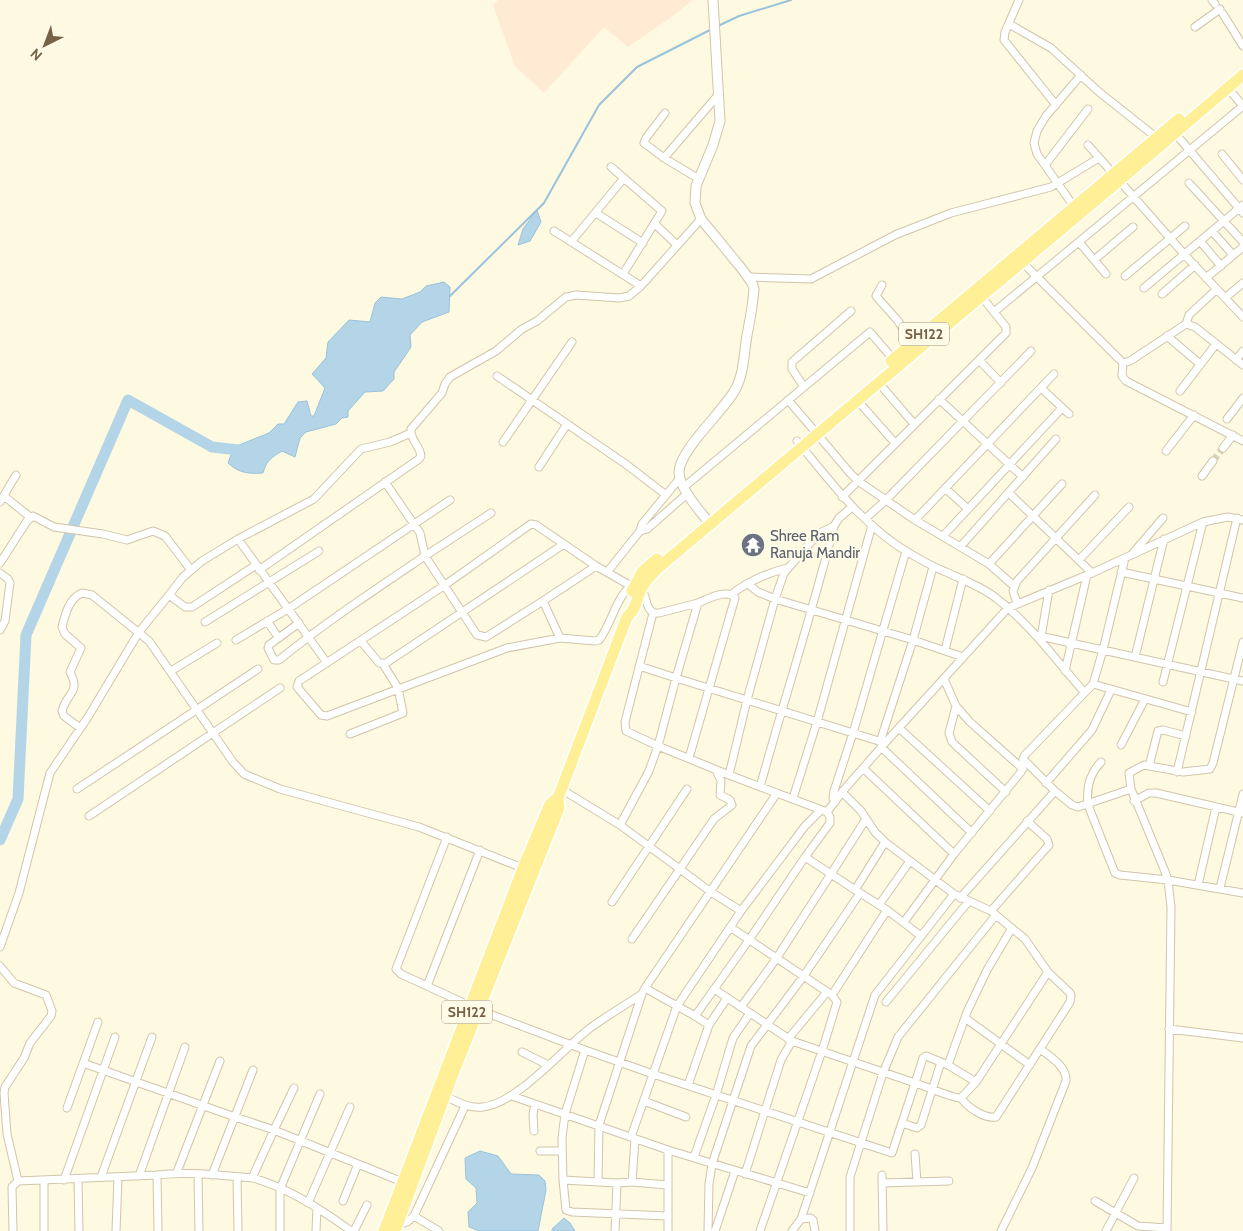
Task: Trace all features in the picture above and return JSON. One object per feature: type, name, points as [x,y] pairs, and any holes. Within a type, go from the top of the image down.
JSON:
[{"type":"main road","name":"SH122","points":[[384,1231],[406,1184],[475,1008],[534,873],[559,808],[559,794],[627,617],[626,610],[636,586],[649,566],[708,521],[799,444],[893,359],[981,296],[1075,208],[1117,177],[1157,138],[1173,130],[1243,65]]},
{"type":"main road","name":"SH122","points":[[814,431],[857,400],[934,330],[1173,130],[1243,75]]},
{"type":"main road","name":"SH122","points":[[475,1008],[523,868],[550,804],[559,794]]},
{"type":"main road","name":"SH122","points":[[396,1228],[406,1184]]},
{"type":"street","points":[[1011,0],[1017,3],[1003,36],[1006,43],[1056,104]]},
{"type":"street","points":[[708,521],[684,486],[679,471],[681,463],[696,439],[731,397],[740,380],[754,296],[749,277],[701,219],[694,203],[694,194],[718,127],[720,113],[713,2]]},
{"type":"street","points":[[1195,27],[1218,7],[1243,46]]},
{"type":"street","points":[[1009,24],[1051,48],[1157,138]]},
{"type":"street","points":[[1075,208],[1035,148],[1035,136],[1041,124],[1056,104],[1081,75]]},
{"type":"street","points":[[994,312],[1243,106],[1228,88]]},
{"type":"street","points":[[664,158],[719,94]]},
{"type":"street","points":[[1045,165],[1088,109]]},
{"type":"street","points":[[665,113],[644,140],[646,145],[699,179]]},
{"type":"street","points":[[1144,288],[1224,221],[1242,209],[1173,130]]},
{"type":"street","points":[[1088,145],[1184,254],[1243,317]]},
{"type":"street","points":[[1222,154],[1243,180]]},
{"type":"street","points":[[749,277],[811,279],[896,235],[951,213],[1051,186],[1099,158]]},
{"type":"street","points":[[611,167],[661,209],[661,214],[622,274]]},
{"type":"street","points":[[572,242],[624,178]]},
{"type":"street","points":[[1189,183],[1243,242]]},
{"type":"street","points":[[596,213],[643,243]]},
{"type":"street","points":[[0,947],[19,893],[48,778],[139,632],[191,570],[238,539],[314,499],[362,449],[390,442],[411,433],[414,426],[442,393],[445,384],[450,378],[496,350],[522,329],[537,321],[560,300],[571,295],[624,298],[634,293],[701,219]]},
{"type":"street","points":[[655,224],[677,244]]},
{"type":"street","points":[[1094,260],[1133,226]]},
{"type":"street","points":[[1125,276],[1185,226]]},
{"type":"street","points":[[554,231],[640,286]]},
{"type":"street","points":[[1212,231],[1233,255]]},
{"type":"street","points":[[1200,241],[1221,266]]},
{"type":"street","points":[[1079,242],[1106,274]]},
{"type":"street","points":[[1206,278],[1243,247]]},
{"type":"street","points":[[1019,259],[1123,364],[1122,376],[1126,381],[1243,441]]},
{"type":"street","points":[[1162,294],[1195,266]]},
{"type":"street","points":[[882,285],[876,296],[898,321],[912,344]]},
{"type":"street","points":[[1225,298],[1242,286]]},
{"type":"street","points":[[1123,364],[1186,324],[1189,315],[1217,289]]},
{"type":"street","points":[[842,497],[1007,330],[981,296]]},
{"type":"street","points":[[804,386],[792,369],[792,362],[851,311]]},
{"type":"street","points":[[1186,324],[1243,365]]},
{"type":"street","points":[[640,531],[646,529],[684,486],[870,332],[893,359]]},
{"type":"street","points":[[1167,336],[1200,364]]},
{"type":"street","points":[[503,442],[572,342]]},
{"type":"street","points":[[1180,391],[1216,344]]},
{"type":"street","points":[[864,519],[886,500],[1031,351]]},
{"type":"street","points":[[1236,360],[1243,351]]},
{"type":"street","points":[[978,360],[1001,383]]},
{"type":"street","points":[[915,520],[1054,374]]},
{"type":"street","points":[[497,376],[627,465],[666,495]]},
{"type":"street","points":[[878,382],[914,424]]},
{"type":"street","points":[[1041,388],[1069,414]]},
{"type":"street","points":[[1227,419],[1243,398]]},
{"type":"street","points":[[939,399],[1023,477]]},
{"type":"street","points":[[788,400],[858,481],[915,520],[989,564],[1014,586]]},
{"type":"street","points":[[857,400],[895,443]]},
{"type":"street","points":[[943,536],[1062,408]]},
{"type":"street","points":[[1166,452],[1194,415]]},
{"type":"street","points":[[538,467],[567,424]]},
{"type":"street","points":[[169,595],[185,607],[192,607],[258,568],[421,456],[421,451],[411,433]]},
{"type":"street","points":[[1223,448],[1233,435]]},
{"type":"street","points":[[961,546],[1056,439]]},
{"type":"street","points":[[799,444],[842,497],[864,519],[906,551],[932,567],[963,579],[989,593],[1038,636],[1084,692]]},
{"type":"street","points":[[1202,476],[1213,461]]},
{"type":"street","points":[[16,474],[2,499],[30,517],[37,517],[54,527],[103,534],[127,540],[153,532],[165,536],[191,570]]},
{"type":"street","points":[[385,482],[422,538],[425,556],[477,635],[486,637],[596,566]]},
{"type":"street","points":[[989,564],[1062,484]]},
{"type":"street","points":[[608,571],[666,495],[684,486]]},
{"type":"street","points":[[945,488],[968,509]]},
{"type":"street","points":[[1009,493],[1079,560],[1090,574]]},
{"type":"street","points":[[1017,603],[1013,591],[1014,586],[1095,496]]},
{"type":"street","points":[[236,640],[288,609],[450,500]]},
{"type":"street","points":[[760,787],[812,610],[834,526],[839,518],[852,507]]},
{"type":"street","points":[[1079,560],[1129,507]]},
{"type":"street","points":[[299,623],[270,642],[268,648],[271,657],[276,661],[308,636],[491,513]]},
{"type":"street","points":[[0,564],[30,517]]},
{"type":"street","points":[[904,922],[954,854],[1023,769],[1023,759],[1084,692],[1094,684],[1121,572],[1128,556],[1163,518]]},
{"type":"street","points":[[632,1182],[633,1138],[677,1006],[741,911],[805,826],[835,802],[882,744],[899,728],[1008,608],[1090,574],[1203,522],[1220,518],[1240,519],[1220,593],[1177,772]]},
{"type":"street","points":[[1163,682],[1203,522]]},
{"type":"street","points":[[636,586],[621,599],[599,640],[560,638],[507,648],[328,716],[321,715],[297,684],[445,585],[531,524],[536,525],[596,566],[636,586],[646,596],[648,607],[653,613]]},
{"type":"street","points":[[793,798],[817,722],[872,525]]},
{"type":"street","points":[[729,775],[747,700],[775,599],[787,568],[818,534],[834,526]]},
{"type":"street","points":[[238,539],[328,664]]},
{"type":"street","points":[[1135,657],[1164,540]]},
{"type":"street","points":[[383,664],[564,544]]},
{"type":"street","points":[[205,622],[319,550]]},
{"type":"street","points":[[835,802],[833,795],[906,551]]},
{"type":"street","points":[[882,744],[913,640],[932,567]]},
{"type":"street","points":[[653,613],[698,603],[727,593],[732,594],[774,571],[787,568]]},
{"type":"street","points":[[1121,572],[1243,598]]},
{"type":"street","points":[[0,573],[10,583],[5,621],[0,630]]},
{"type":"street","points":[[1065,671],[1090,574]]},
{"type":"street","points":[[945,650],[963,579]]},
{"type":"street","points":[[748,584],[758,592],[775,599],[964,657]]},
{"type":"street","points":[[1038,636],[1049,590]]},
{"type":"street","points":[[80,728],[64,716],[62,711],[76,683],[70,672],[81,650],[79,644],[62,631],[62,627],[69,606],[78,594],[88,593],[149,641],[213,734],[244,774],[280,789],[419,827],[534,873]]},
{"type":"street","points":[[689,758],[735,601],[732,594]]},
{"type":"street","points":[[543,601],[560,638]]},
{"type":"street","points":[[620,825],[646,778],[658,746],[698,603]]},
{"type":"street","points":[[653,613],[625,726],[626,731],[716,770],[824,811],[830,817],[830,823],[696,1016]]},
{"type":"street","points":[[267,621],[278,637]]},
{"type":"street","points":[[1038,636],[1243,682]]},
{"type":"street","points":[[350,734],[403,713],[398,688],[383,664],[379,663],[361,641]]},
{"type":"street","points":[[1095,1201],[1138,1226],[1167,1229],[1171,907],[1168,880],[1134,801],[1129,774],[1141,766],[1177,772],[1208,770],[1211,767],[1243,642]]},
{"type":"street","points":[[171,671],[217,643]]},
{"type":"street","points":[[639,666],[853,733],[882,744],[972,833]]},
{"type":"street","points":[[77,789],[258,669]]},
{"type":"street","points":[[944,679],[956,706],[970,722],[1023,769]]},
{"type":"street","points":[[1094,684],[1192,712]]},
{"type":"street","points":[[89,816],[280,688]]},
{"type":"street","points":[[1046,783],[1092,730],[1111,690]]},
{"type":"street","points":[[1121,745],[1145,699]]},
{"type":"street","points":[[956,706],[949,733],[952,742],[1006,792]]},
{"type":"street","points":[[899,728],[990,811]]},
{"type":"street","points":[[1149,766],[1158,730],[1186,736]]},
{"type":"street","points":[[1023,759],[1054,791],[1074,807],[1088,805],[1131,789]]},
{"type":"street","points":[[1101,762],[1092,772],[1086,790],[1088,805],[1115,872],[1120,875],[1168,880],[1243,893]]},
{"type":"street","points":[[863,768],[954,854]]},
{"type":"street","points":[[632,939],[714,819],[732,805],[730,800],[720,796],[721,781],[716,770]]},
{"type":"street","points":[[612,902],[648,845],[687,789]]},
{"type":"street","points":[[792,1231],[800,1219],[810,1193],[875,995],[921,936],[1054,791]]},
{"type":"street","points":[[842,792],[861,811],[875,832],[885,842],[957,896],[994,913],[1029,942],[1048,972],[1072,996],[996,1117],[991,1117],[971,1108],[962,1098]]},
{"type":"street","points":[[598,1181],[599,1125],[643,991],[777,793]]},
{"type":"street","points":[[1134,801],[1149,793],[1156,793],[1241,813]]},
{"type":"street","points":[[559,794],[620,825],[711,892],[741,911]]},
{"type":"street","points":[[1220,888],[1241,813],[1243,794]]},
{"type":"street","points":[[1198,885],[1216,806]]},
{"type":"street","points":[[741,1007],[776,959],[866,818]]},
{"type":"street","points":[[850,1231],[849,1183],[883,1073],[900,1034],[1049,845],[1047,839],[1027,821]]},
{"type":"street","points":[[447,837],[396,969],[400,974],[475,1008],[570,1045],[892,1153],[923,1058],[929,1057],[945,1064],[976,1082]]},
{"type":"street","points":[[708,1231],[709,1184],[712,1164],[750,1050],[767,1024],[803,977],[857,891],[885,842]]},
{"type":"street","points":[[427,986],[480,850]]},
{"type":"street","points":[[805,857],[887,910],[921,936]]},
{"type":"street","points":[[879,905],[910,861]]},
{"type":"street","points":[[886,1002],[968,902]]},
{"type":"street","points":[[745,1174],[781,1060],[790,1040],[829,994],[887,910]]},
{"type":"street","points":[[730,927],[829,994],[837,1002],[822,1052],[796,1122],[760,1231]]},
{"type":"street","points":[[902,1123],[919,1127],[933,1088],[987,970],[1012,928]]},
{"type":"street","points":[[0,966],[14,982],[42,992],[48,998],[52,1011],[51,1016],[30,1043],[5,1087],[7,1134],[18,1181]]},
{"type":"street","points":[[714,989],[790,1040],[915,1084],[933,1088],[957,1099],[962,1098],[976,1082],[1048,972]]},
{"type":"street","points":[[643,991],[677,1006],[709,1025]]},
{"type":"street","points":[[440,1096],[465,1106],[486,1107],[512,1096],[596,1024],[643,991]]},
{"type":"street","points":[[688,1085],[709,1025],[727,998]]},
{"type":"street","points":[[694,1157],[716,1095],[733,1038],[750,1013]]},
{"type":"street","points":[[965,1018],[1030,1065]]},
{"type":"street","points":[[67,1108],[98,1022]]},
{"type":"street","points":[[1169,1029],[1243,1038]]},
{"type":"street","points":[[64,1180],[116,1037]]},
{"type":"street","points":[[101,1177],[152,1037]]},
{"type":"street","points":[[139,1176],[185,1047]]},
{"type":"street","points":[[1001,1231],[1032,1168],[1066,1082],[1067,1076],[1064,1071],[1040,1049]]},
{"type":"street","points":[[584,1050],[565,1114],[562,1151],[564,1207],[568,1212],[668,1216]]},
{"type":"street","points":[[522,1052],[548,1065]]},
{"type":"street","points":[[177,1172],[220,1061]]},
{"type":"street","points":[[83,1063],[300,1139],[406,1184]]},
{"type":"street","points":[[212,1175],[253,1070]]},
{"type":"street","points":[[252,1178],[294,1088]]},
{"type":"street","points":[[280,1231],[280,1189],[320,1094]]},
{"type":"street","points":[[512,1096],[668,1150],[810,1193]]},
{"type":"street","points":[[644,1101],[686,1117]]},
{"type":"street","points":[[534,1131],[533,1114],[535,1104]]},
{"type":"street","points":[[396,1228],[414,1216],[465,1106]]},
{"type":"street","points":[[308,1203],[350,1107]]},
{"type":"street","points":[[668,1150],[668,1231]]},
{"type":"street","points":[[540,1151],[562,1151]]},
{"type":"street","points":[[915,1154],[916,1182]]},
{"type":"street","points":[[342,1201],[358,1164]]},
{"type":"street","points":[[715,1231],[735,1171]]},
{"type":"street","points":[[13,1231],[12,1187],[18,1181],[157,1175],[177,1172],[252,1178],[308,1203],[353,1231],[367,1205]]},
{"type":"street","points":[[198,1174],[199,1231]]},
{"type":"street","points":[[157,1175],[158,1231]]},
{"type":"street","points":[[116,1231],[118,1177]]},
{"type":"street","points":[[237,1177],[238,1231]]},
{"type":"street","points":[[1106,1231],[1134,1178]]},
{"type":"street","points":[[78,1179],[79,1231]]},
{"type":"street","points":[[883,1231],[882,1179],[916,1182],[949,1181]]},
{"type":"street","points":[[44,1180],[44,1231]]},
{"type":"street","points":[[563,1180],[667,1185]]},
{"type":"street","points":[[615,1231],[617,1183]]},
{"type":"street","points":[[316,1231],[317,1208]]},
{"type":"street","points":[[414,1216],[439,1231]]},
{"type":"street","points":[[800,1219],[810,1218],[813,1220],[814,1231]]},
{"type":"shaded area","points":[[498,0],[693,0],[628,47],[604,27],[544,93],[515,66],[493,5]]},
{"type":"water","points":[[537,210],[541,222],[530,241],[518,245],[523,229]]},
{"type":"water","points":[[444,282],[450,287],[449,312],[422,322],[410,335],[411,347],[394,372],[394,379],[383,391],[365,392],[348,411],[348,417],[342,418],[336,424],[306,432],[300,438],[295,457],[282,451],[270,460],[263,473],[244,472],[228,463],[234,447],[269,433],[278,424],[284,424],[298,402],[307,401],[311,416],[314,416],[325,388],[312,374],[326,358],[328,342],[349,320],[370,322],[375,303],[381,297],[402,299],[420,292],[426,286]]},
{"type":"water","points":[[480,1151],[498,1156],[511,1174],[539,1175],[545,1181],[546,1190],[538,1231],[479,1231],[469,1227],[468,1212],[477,1203],[476,1188],[466,1179],[465,1158]]},
{"type":"water","points":[[564,1218],[575,1231],[552,1231],[552,1229]]},
{"type":"waterway","points":[[718,26],[739,16],[791,0]]},
{"type":"waterway","points":[[450,296],[544,203],[599,105],[637,67],[712,29]]},
{"type":"waterway","points":[[0,840],[18,799],[26,635],[128,400],[212,447],[248,451]]},
{"type":"tunnel","points":[[1213,461],[1223,448]]},
{"type":"place","name":"Shree Ram Ranuja Mandir","points":[[753,545]]}]
